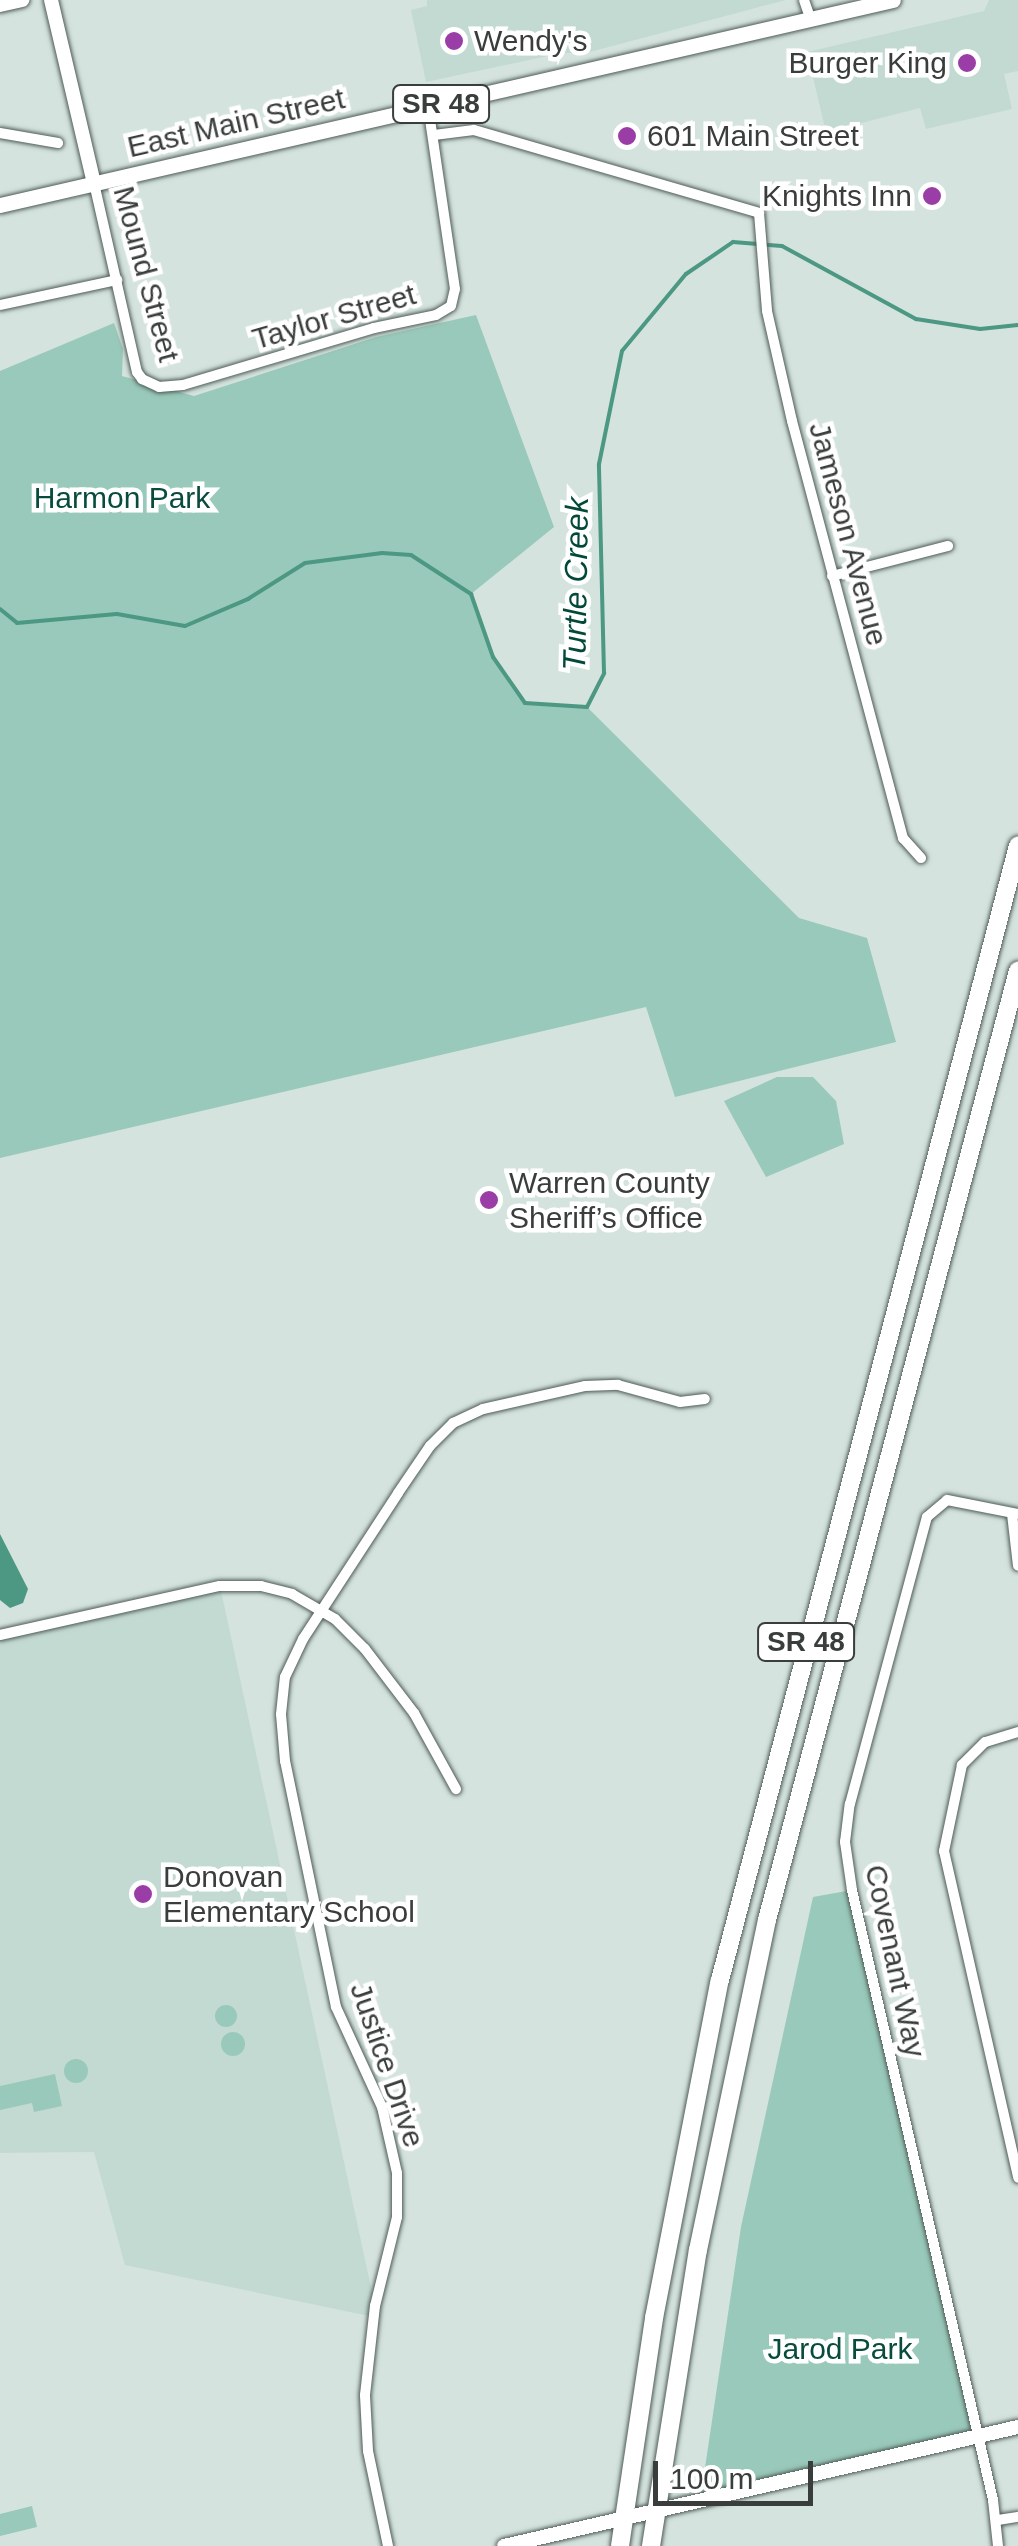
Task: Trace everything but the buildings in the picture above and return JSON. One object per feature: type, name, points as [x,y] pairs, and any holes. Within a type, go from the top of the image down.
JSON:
[{"type":"highway","name":"SR 48","points":[[620,2546],[678,2184],[720,1980],[1018,846]]},
{"type":"highway","name":"SR 48","points":[[651,2546],[711,2180],[768,1920],[1018,972]]},
{"type":"main road","name":"East Main Street","points":[[0,205],[894,0]]},
{"type":"street","points":[[0,5],[22,0]]},
{"type":"street","name":"Mound Street","points":[[51,0],[135,364],[142,379],[150,384]]},
{"type":"street","points":[[804,0],[811,20]]},
{"type":"street","name":"Taylor Street","points":[[150,384],[184,385],[374,328],[444,312],[451,306],[455,289],[428,107]]},
{"type":"street","name":"Jameson Avenue","points":[[434,135],[474,130],[759,213],[773,340],[832,576],[903,838],[921,858]]},
{"type":"street","points":[[0,134],[58,143]]},
{"type":"street","points":[[0,305],[117,280]]},
{"type":"street","points":[[832,576],[948,546]]},
{"type":"street","name":"Justice Drive","points":[[388,2546],[368,2451],[365,2395],[375,2306],[397,2218],[397,2173],[382,2107],[336,2007],[285,1761],[281,1714],[285,1677],[322,1610],[430,1446],[467,1415],[522,1399],[602,1384],[680,1402],[705,1398]]},
{"type":"street","name":"Covenant Way","points":[[998,2546],[998,2520],[852,1890],[845,1842],[850,1804],[927,1516],[939,1502],[954,1500],[1015,1514]]},
{"type":"street","points":[[1015,1514],[1018,1566]]},
{"type":"street","points":[[0,1635],[220,1586],[276,1589],[322,1610],[386,1674],[422,1724],[456,1788]]},
{"type":"street","points":[[1018,1732],[985,1742],[962,1765],[944,1851],[1018,2178]]},
{"type":"street","points":[[504,2546],[1018,2426]]},
{"type":"street","points":[[998,2520],[1018,2517]]},
{"type":"shaded area","points":[[427,0],[786,0],[586,53],[562,53],[426,82],[411,10],[427,6]]},
{"type":"shaded area","points":[[989,0],[1018,0],[1018,71],[1004,74],[1012,109],[926,129],[920,108],[826,132],[807,52],[984,11]]},
{"type":"shaded area","points":[[0,1534],[28,1589],[23,1603],[10,1608],[0,1600]]},
{"type":"shaded area","name":"Donovan Elementary School","points":[[220,1586],[375,2306],[374,2317],[125,2265],[94,2152],[0,2153],[0,1635]]},
{"type":"green space","name":"Harmon Park","points":[[476,315],[554,527],[471,594],[493,658],[525,703],[587,707],[799,918],[867,938],[896,1042],[675,1097],[646,1007],[0,1158],[0,371],[114,323],[123,349],[122,376],[194,396],[376,337]]},
{"type":"green space","points":[[777,1077],[813,1077],[836,1101],[844,1144],[766,1177],[724,1101]]},
{"type":"green space","name":"Jarod Park","points":[[852,1890],[978,2436],[700,2501],[741,2227],[813,1897]]},
{"type":"green space","points":[[222,2005],[230,2005],[237,2016],[230,2027],[222,2027],[215,2020],[215,2012]]},
{"type":"green space","points":[[233,2032],[245,2044],[233,2056],[221,2044]]},
{"type":"green space","points":[[76,2059],[88,2071],[76,2083],[64,2071]]},
{"type":"green space","points":[[55,2074],[62,2106],[34,2112],[32,2103],[0,2110],[0,2086]]},
{"type":"green space","points":[[32,2506],[37,2527],[0,2536],[0,2514]]},
{"type":"waterway","name":"Turtle Creek","points":[[0,609],[17,623],[117,614],[185,626],[248,599],[305,563],[382,553],[411,555],[471,594],[493,657],[525,703],[587,707],[604,673],[599,464],[622,351],[686,274],[733,242],[782,246],[916,319],[980,329],[1018,325]]},
{"type":"place","name":"Wendy's","points":[[454,41]]},
{"type":"place","name":"Burger King","points":[[967,63]]},
{"type":"place","name":"601 Main Street","points":[[627,136]]},
{"type":"place","name":"Knights Inn","points":[[932,196]]},
{"type":"place","name":"Warren County Sheriff’s Office","points":[[489,1200]]},
{"type":"place","name":"Donovan Elementary School","points":[[143,1894]]}]
